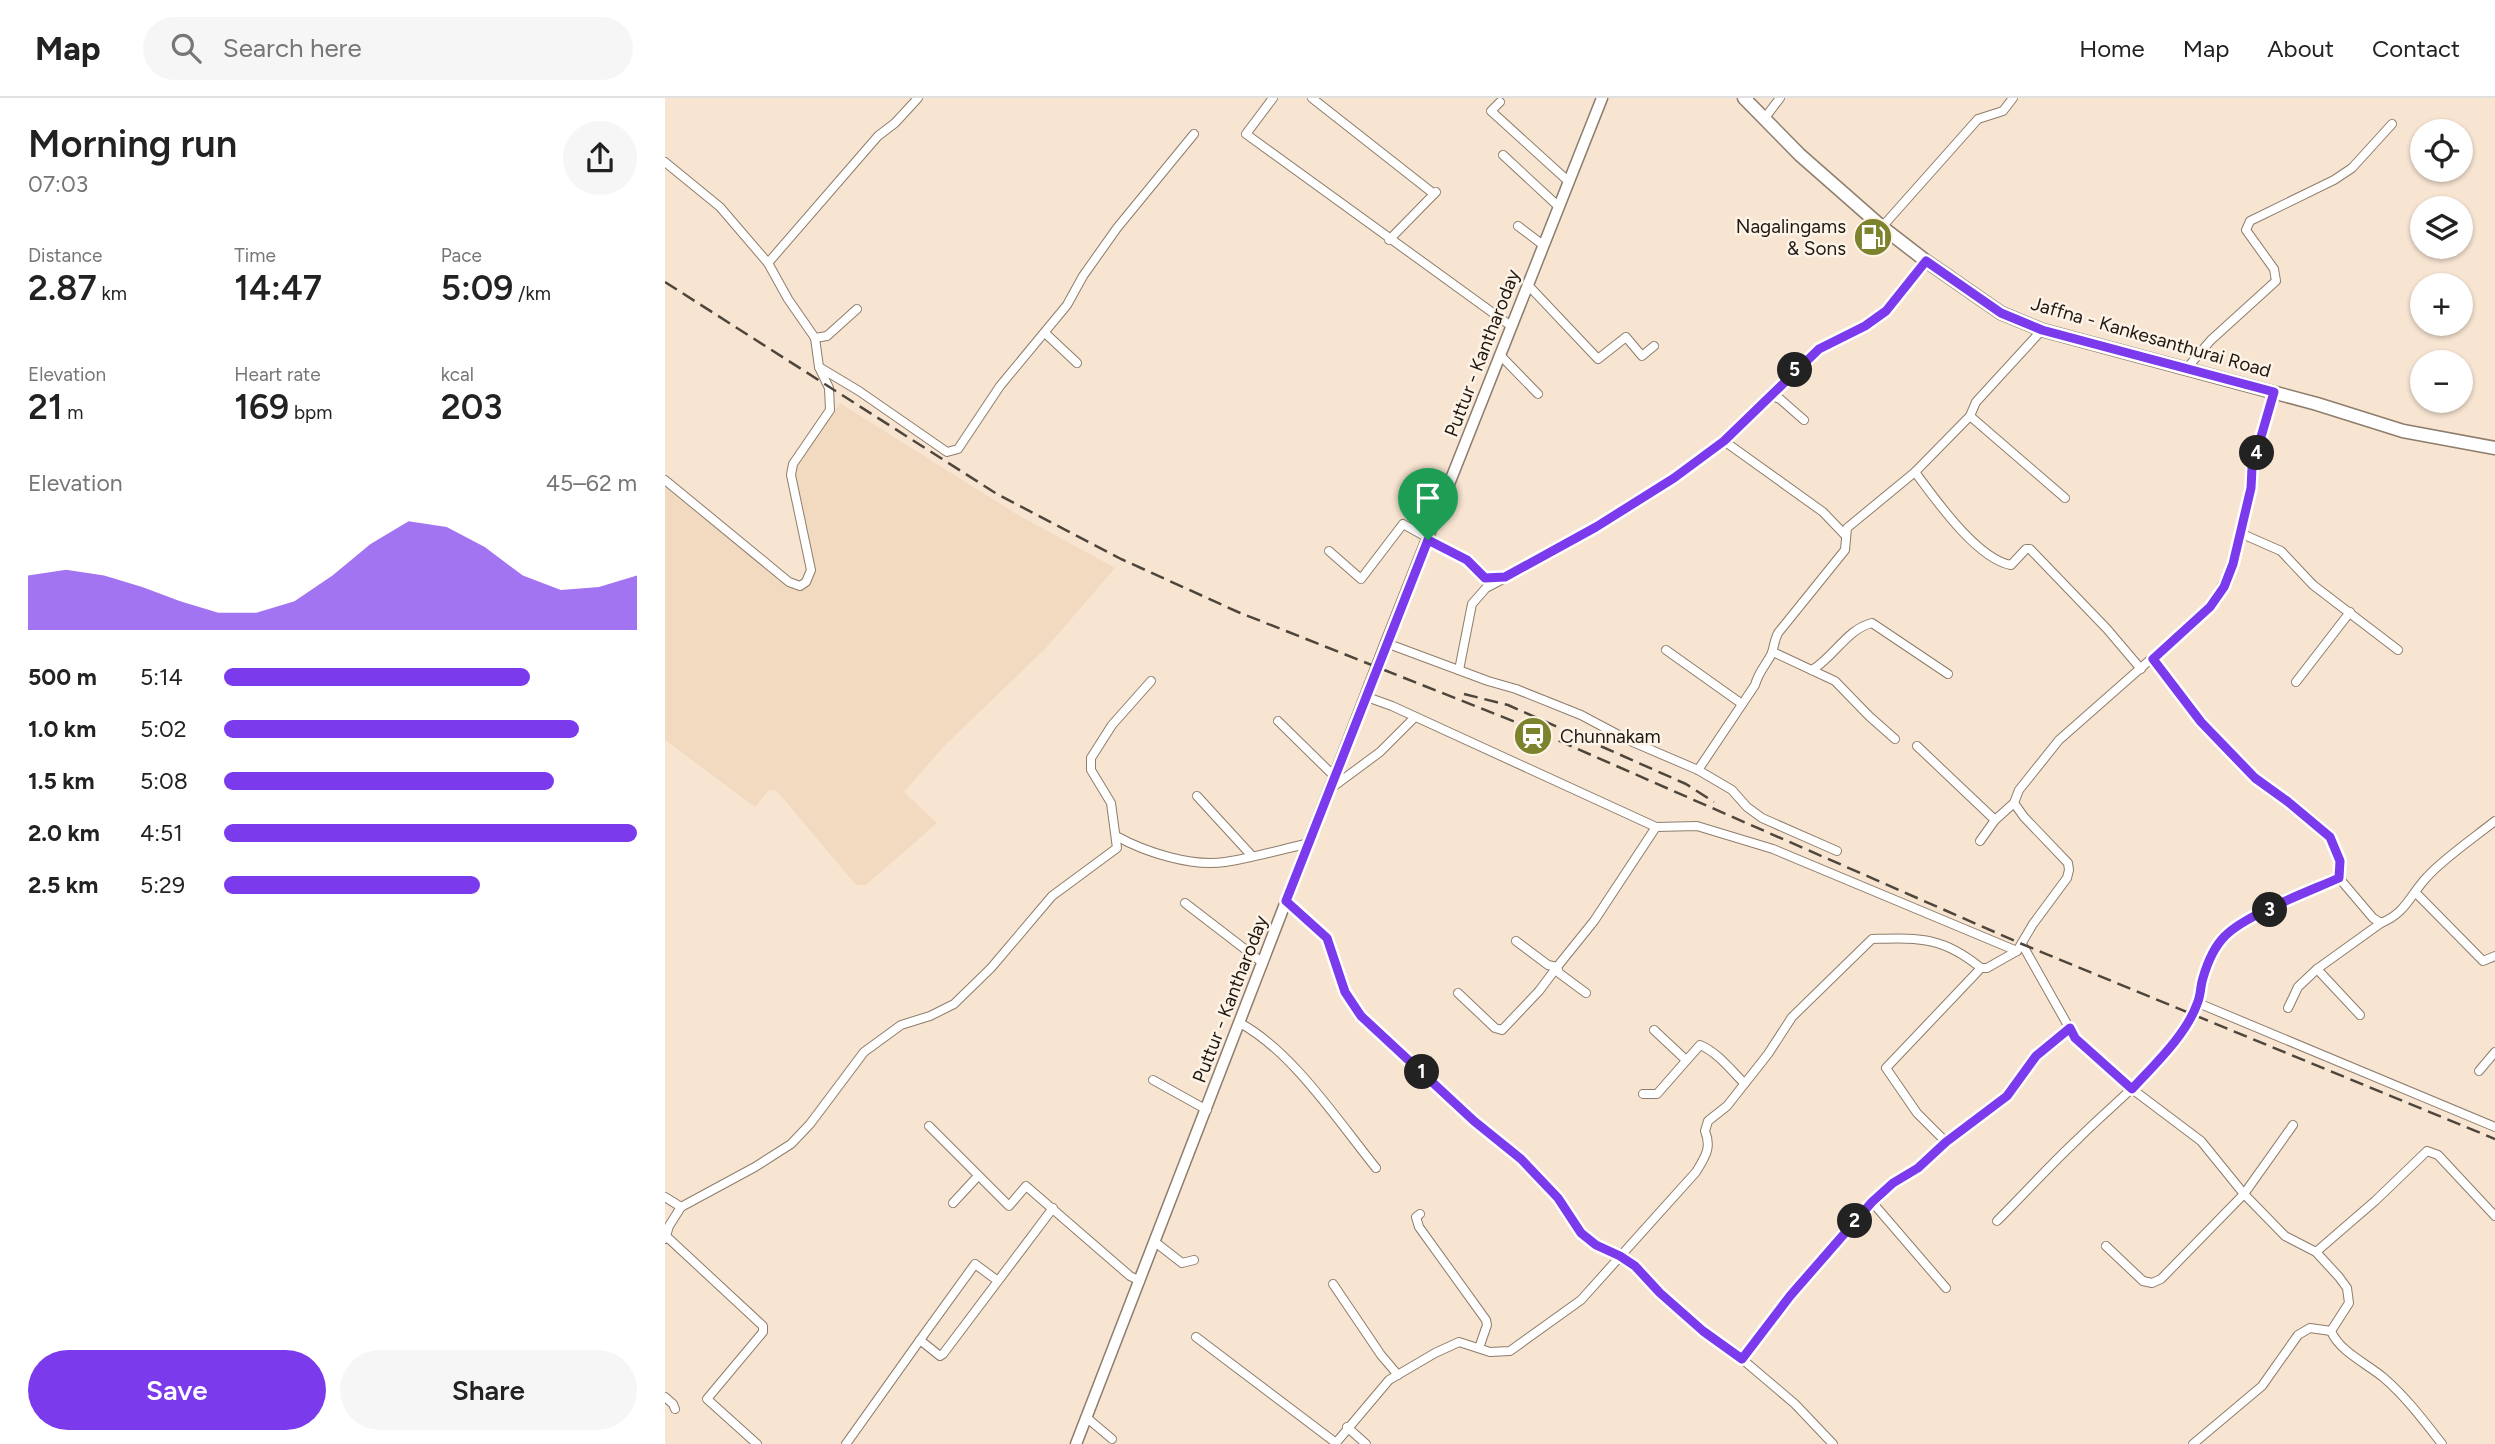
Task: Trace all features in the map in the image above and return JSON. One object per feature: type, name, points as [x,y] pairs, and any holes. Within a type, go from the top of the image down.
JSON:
[{"type":"main road","name":"Puttur - Kantharoday","points":[[1076,1444],[1527,284],[1602,98]]},
{"type":"main road","name":"Jaffna - Kankesanthurai Road","points":[[1744,98],[1800,155],[1882,227],[2001,313],[2042,330],[2274,392],[2403,431],[2495,448]]},
{"type":"street","points":[[768,264],[879,136],[918,98]]},
{"type":"street","points":[[1273,98],[1246,134],[1511,326]]},
{"type":"street","points":[[1312,98],[1435,193],[1389,240]]},
{"type":"street","points":[[1764,119],[1780,98]]},
{"type":"street","points":[[1882,227],[1979,119],[2003,111],[2013,98]]},
{"type":"street","points":[[1500,102],[1491,111],[1568,181]]},
{"type":"street","points":[[2187,368],[2211,340],[2276,281],[2274,269],[2246,230],[2250,221],[2335,180],[2352,168],[2392,124]]},
{"type":"street","points":[[819,367],[859,391],[947,452],[958,449],[1000,386],[1067,305],[1083,275],[1117,228],[1194,135]]},
{"type":"street","points":[[1503,155],[1558,206]]},
{"type":"street","points":[[665,162],[720,207],[768,264],[815,338],[819,367],[829,387],[830,410],[793,464],[791,475],[811,569],[806,582],[800,586],[789,582],[665,480]]},
{"type":"street","points":[[1518,226],[1543,244]]},
{"type":"street","points":[[1459,670],[1472,604],[1486,588],[1596,527],[1674,478],[1724,441],[1772,396],[1795,369],[1819,349],[1865,326],[1886,311],[1926,261]]},
{"type":"street","points":[[1527,284],[1598,359],[1626,337],[1642,356],[1654,346]]},
{"type":"street","points":[[815,338],[827,336],[856,309]]},
{"type":"street","points":[[1845,535],[1847,528],[1915,472],[1970,416],[1976,402],[2042,330]]},
{"type":"street","points":[[1045,333],[1077,363]]},
{"type":"street","points":[[1500,355],[1538,394]]},
{"type":"street","points":[[1980,841],[1995,820],[2014,803],[2019,790],[2059,740],[2210,607],[2224,587],[2233,564],[2251,488],[2252,468],[2274,392]]},
{"type":"street","points":[[1772,396],[1780,399],[1804,420]]},
{"type":"street","points":[[1970,416],[2065,498]]},
{"type":"street","points":[[1698,771],[1755,685],[1759,673],[1773,652],[1773,644],[1778,634],[1845,550],[1847,543],[1845,535],[1823,512],[1724,441]]},
{"type":"street","points":[[1915,472],[1953,522],[1985,552],[2003,564],[2011,565],[2026,549],[2030,549],[2108,629],[2141,669]]},
{"type":"street","points":[[1329,551],[1361,579],[1403,524],[1467,560],[1485,578],[1505,577]]},
{"type":"street","points":[[2240,533],[2281,551],[2313,585],[2398,650]]},
{"type":"street","points":[[2296,682],[2350,612]]},
{"type":"street","points":[[1812,670],[1821,665],[1860,626],[1872,623],[1948,674]]},
{"type":"street","points":[[1387,643],[1581,715],[1732,790],[1747,807],[1762,818],[1837,851]]},
{"type":"street","points":[[1666,650],[1742,704]]},
{"type":"street","points":[[1773,652],[1835,681],[1868,716],[1895,739]]},
{"type":"street","points":[[2153,659],[2201,722],[2255,778],[2330,837],[2340,861],[2339,878],[2373,918],[2381,923]]},
{"type":"street","points":[[757,1444],[707,1399],[763,1332],[763,1326],[666,1237],[669,1226],[681,1207],[791,1144],[810,1124],[865,1052],[901,1024],[930,1016],[954,1004],[991,968],[1052,896],[1117,848],[1111,803],[1091,771],[1091,758],[1112,725],[1151,681]]},
{"type":"street","points":[[1367,697],[1656,827],[1697,826],[1773,849],[2020,948],[2075,1038],[2132,1089],[2201,1140],[2244,1194],[2285,1236],[2316,1252],[2347,1288],[2349,1303],[2330,1331]]},
{"type":"street","points":[[1331,789],[1380,752],[1415,717]]},
{"type":"street","points":[[1279,721],[1335,777]]},
{"type":"street","points":[[1917,746],[1995,820]]},
{"type":"street","points":[[1197,796],[1252,856]]},
{"type":"street","points":[[1196,1337],[1335,1444],[1389,1380],[1435,1353],[1459,1342],[1490,1352],[1510,1351],[1581,1300],[1696,1172],[1708,1152],[1709,1141],[1705,1131],[1708,1121],[1727,1106],[1768,1054],[1792,1017],[1872,939],[1917,938],[1936,941],[1969,958],[1981,968],[1987,968],[2020,948],[2067,878],[2069,870],[2068,863],[2014,803]]},
{"type":"street","points":[[2288,1008],[2298,987],[2317,969],[2381,923],[2395,918],[2426,877],[2495,821]]},
{"type":"street","points":[[1458,993],[1495,1028],[1502,1030],[1539,991],[1594,921],[1656,827]]},
{"type":"street","points":[[1116,836],[1137,848],[1175,858],[1222,863],[1310,843]]},
{"type":"street","points":[[1997,1221],[2132,1089],[2167,1051],[2198,1003],[2203,978],[2215,950],[2226,935],[2246,921],[2339,878]]},
{"type":"street","points":[[2416,893],[2483,961],[2495,956]]},
{"type":"street","points":[[1286,901],[1327,938],[1345,992],[1361,1016],[1474,1121],[1521,1159],[1558,1198],[1581,1233],[1596,1245],[1635,1266],[1660,1293],[1703,1331],[1742,1359],[1795,1404],[1833,1444]]},
{"type":"street","points":[[1185,903],[1263,963]]},
{"type":"street","points":[[1516,941],[1548,965],[1557,967]]},
{"type":"street","points":[[1557,967],[1559,973],[1586,993]]},
{"type":"street","points":[[1946,1142],[1917,1113],[1886,1068],[1981,968]]},
{"type":"street","points":[[2317,969],[2360,1015]]},
{"type":"street","points":[[2198,1003],[2495,1128]]},
{"type":"street","points":[[1240,1023],[1257,1032],[1293,1065],[1376,1168]]},
{"type":"street","points":[[1742,1359],[1790,1296],[1872,1202],[2007,1096],[2036,1056],[2070,1028]]},
{"type":"street","points":[[1654,1030],[1686,1060]]},
{"type":"street","points":[[1643,1094],[1657,1094],[1700,1045],[1744,1083]]},
{"type":"street","points":[[2479,1071],[2495,1052]]},
{"type":"street","points":[[1153,1080],[1207,1110]]},
{"type":"street","points":[[2106,1246],[2143,1281],[2152,1283],[2161,1279],[2244,1194],[2293,1125]]},
{"type":"street","points":[[929,1126],[1009,1206],[1026,1186],[1130,1276],[1140,1281]]},
{"type":"street","points":[[2316,1252],[2427,1151],[2438,1155],[2495,1216]]},
{"type":"street","points":[[953,1203],[978,1176]]},
{"type":"street","points":[[665,1197],[681,1207]]},
{"type":"street","points":[[1872,1202],[1946,1288]]},
{"type":"street","points":[[920,1340],[940,1356],[943,1354],[1053,1208]]},
{"type":"street","points":[[1420,1214],[1416,1217],[1419,1227],[1486,1320],[1487,1325],[1479,1348]]},
{"type":"street","points":[[1155,1242],[1182,1263],[1194,1260]]},
{"type":"street","points":[[846,1444],[975,1264],[998,1281]]},
{"type":"street","points":[[1333,1284],[1381,1355],[1398,1375]]},
{"type":"street","points":[[2193,1444],[2262,1386],[2298,1335],[2310,1328],[2330,1331]]},
{"type":"street","points":[[2330,1331],[2335,1341],[2384,1378],[2402,1396],[2442,1444]]},
{"type":"street","points":[[665,1397],[675,1409]]},
{"type":"street","points":[[1086,1417],[1112,1440]]},
{"type":"street","points":[[1347,1427],[1366,1444]]},
{"type":"shaded area","points":[[840,403],[1013,512],[1115,568],[1046,648],[945,745],[904,792],[937,823],[866,885],[856,885],[777,791],[769,790],[755,807],[665,740],[665,482],[795,587],[813,570],[793,475],[794,465]]},
{"type":"railway","points":[[665,282],[997,494],[1121,559],[1238,612],[1523,725],[2022,944],[2495,1139]]},
{"type":"railway","points":[[1464,694],[1508,705],[1686,784],[1714,802]]},
{"type":"place","name":"Nagalingams & Sons","points":[[1873,237]]},
{"type":"place","name":"Chunnakam","points":[[1533,736]]},
{"type":"route","points":[[1926,261],[2001,313],[2042,330],[2274,392],[2252,468],[2251,488],[2233,564],[2224,587],[2210,607],[2153,659],[2201,722],[2255,778],[2330,837],[2340,861],[2339,878],[2246,921],[2226,935],[2215,950],[2203,978],[2193,1013],[2167,1051],[2132,1089],[2075,1038],[2070,1028],[2036,1056],[2007,1096],[1872,1202],[1790,1296],[1742,1359],[1703,1331],[1660,1293],[1635,1266],[1596,1245],[1581,1233],[1558,1198],[1521,1159],[1474,1121],[1361,1016],[1345,992],[1327,938],[1286,901],[1428,540],[1467,560],[1485,578],[1505,577],[1596,527],[1674,478],[1724,441],[1772,396],[1795,369],[1819,349],[1865,326],[1886,311],[1926,261]]}]
